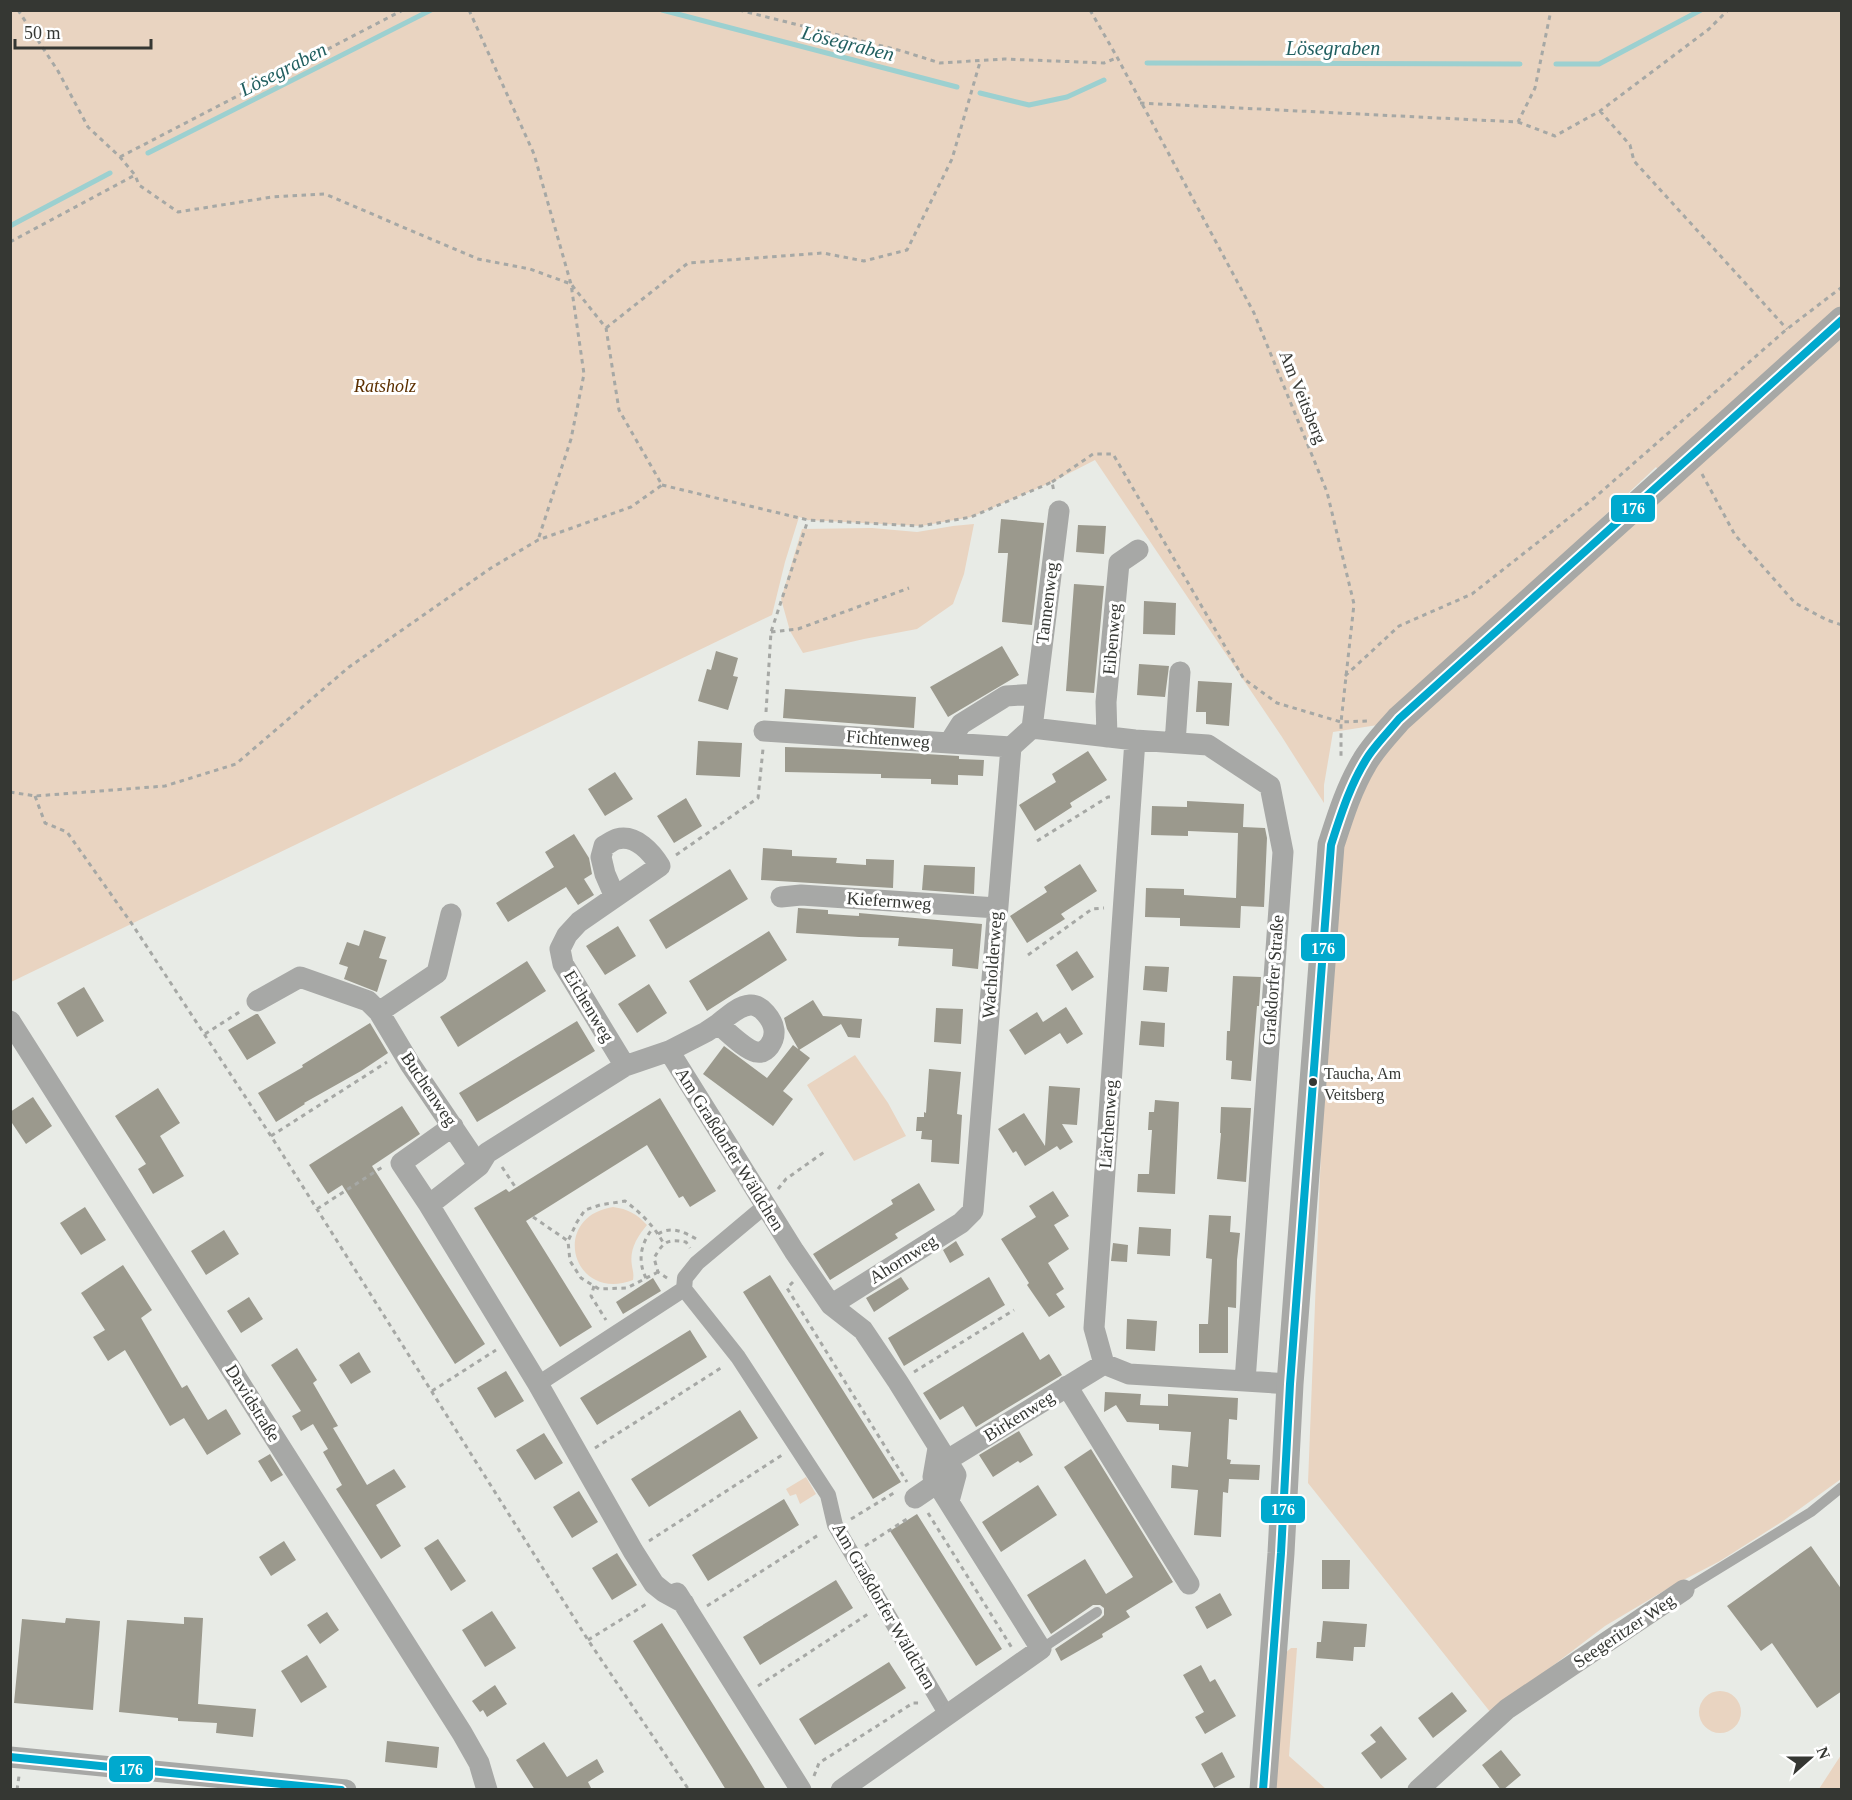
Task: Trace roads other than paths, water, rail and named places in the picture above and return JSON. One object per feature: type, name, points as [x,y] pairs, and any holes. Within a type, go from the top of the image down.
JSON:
[{"type":"street","points":[[1263,1790],[1281,1553],[1290,1384],[1331,844],[1344,805],[1364,763],[1399,720],[1842,320]]},
{"type":"street","name":"Tannenweg","points":[[1032,728],[1059,511]]},
{"type":"street","name":"Eibenweg","points":[[1107,736],[1106,702],[1119,563],[1138,550]]},
{"type":"street","points":[[1175,743],[1180,672]]},
{"type":"street","points":[[949,743],[961,724],[1006,696],[1036,694]]},
{"type":"street","points":[[1011,747],[1032,728]]},
{"type":"street","name":"Graßdorfer Straße","points":[[1032,728],[1135,740],[1208,745],[1270,786],[1283,852],[1245,1381]]},
{"type":"street","name":"Fichtenweg","points":[[764,730],[1011,747]]},
{"type":"street","name":"Lärchenweg","points":[[1104,1364],[1094,1328],[1135,740]]},
{"type":"street","name":"Wacholderweg","points":[[973,1211],[1011,747]]},
{"type":"street","name":"Eichenweg","points":[[615,897],[605,874],[601,857],[604,846],[618,838],[632,840],[651,851],[660,866],[579,922],[567,934],[560,949],[563,964],[625,1066]]},
{"type":"street","name":"Kiefernweg","points":[[781,897],[801,895],[997,908]]},
{"type":"street","points":[[379,1012],[436,973],[451,914]]},
{"type":"street","name":"Buchenweg","points":[[257,1002],[300,977],[368,1001],[379,1012],[453,1126],[485,1158]]},
{"type":"street","name":"Davidstraße","points":[[10,1021],[462,1733],[479,1763],[487,1790]]},
{"type":"street","points":[[669,1051],[718,1024]]},
{"type":"street","name":"Am Graßdorfer Wäldchen","points":[[429,1205],[485,1158],[625,1066],[669,1051],[794,1251],[831,1305],[863,1330],[898,1382],[939,1465],[956,1475],[949,1501],[1041,1649]]},
{"type":"street","points":[[453,1126],[401,1163],[538,1384],[654,1584],[688,1609]]},
{"type":"street","points":[[538,1384],[684,1289],[685,1278],[697,1263],[765,1205]]},
{"type":"street","name":"Ahornweg","points":[[831,1305],[961,1223],[973,1211]]},
{"type":"street","name":"Am Graßdorfer Wäldchen","points":[[684,1289],[738,1357],[828,1495],[836,1527],[943,1708]]},
{"type":"street","points":[[1104,1364],[1129,1374],[1290,1384]]},
{"type":"street","name":"Birkenweg","points":[[919,1506],[939,1465],[1104,1364]]},
{"type":"street","points":[[1067,1386],[1189,1584]]},
{"type":"street","points":[[637,1557],[665,1576],[742,1696],[806,1785]]},
{"type":"street","name":"Seegeritzer Weg","points":[[1418,1790],[1508,1709],[1684,1590]]},
{"type":"street","points":[[841,1790],[943,1708],[1041,1649]]},
{"type":"street","points":[[15,1763],[346,1790]]},
{"type":"lane","name":"Seegeritzer Weg","points":[[1684,1590],[1811,1512],[1842,1487]]},
{"type":"lane","points":[[1041,1649],[1097,1612]]},
{"type":"waterway","name":"Lösegraben","points":[[148,153],[431,10]]},
{"type":"waterway","name":"Lösegraben","points":[[662,10],[957,87]]},
{"type":"waterway","name":"Lösegraben","points":[[1556,64],[1599,64],[1701,10]]},
{"type":"waterway","name":"Lösegraben","points":[[1147,63],[1520,64]]},
{"type":"waterway","name":"Lösegraben","points":[[980,93],[1029,105],[1067,97],[1104,80]]},
{"type":"waterway","name":"Lösegraben","points":[[10,226],[110,173]]},
{"type":"place","name":"Taucha, Am Veitsberg","points":[[1313,1082]]},
{"type":"park label","name":"Ratsholz","points":[[385,386]]}]
